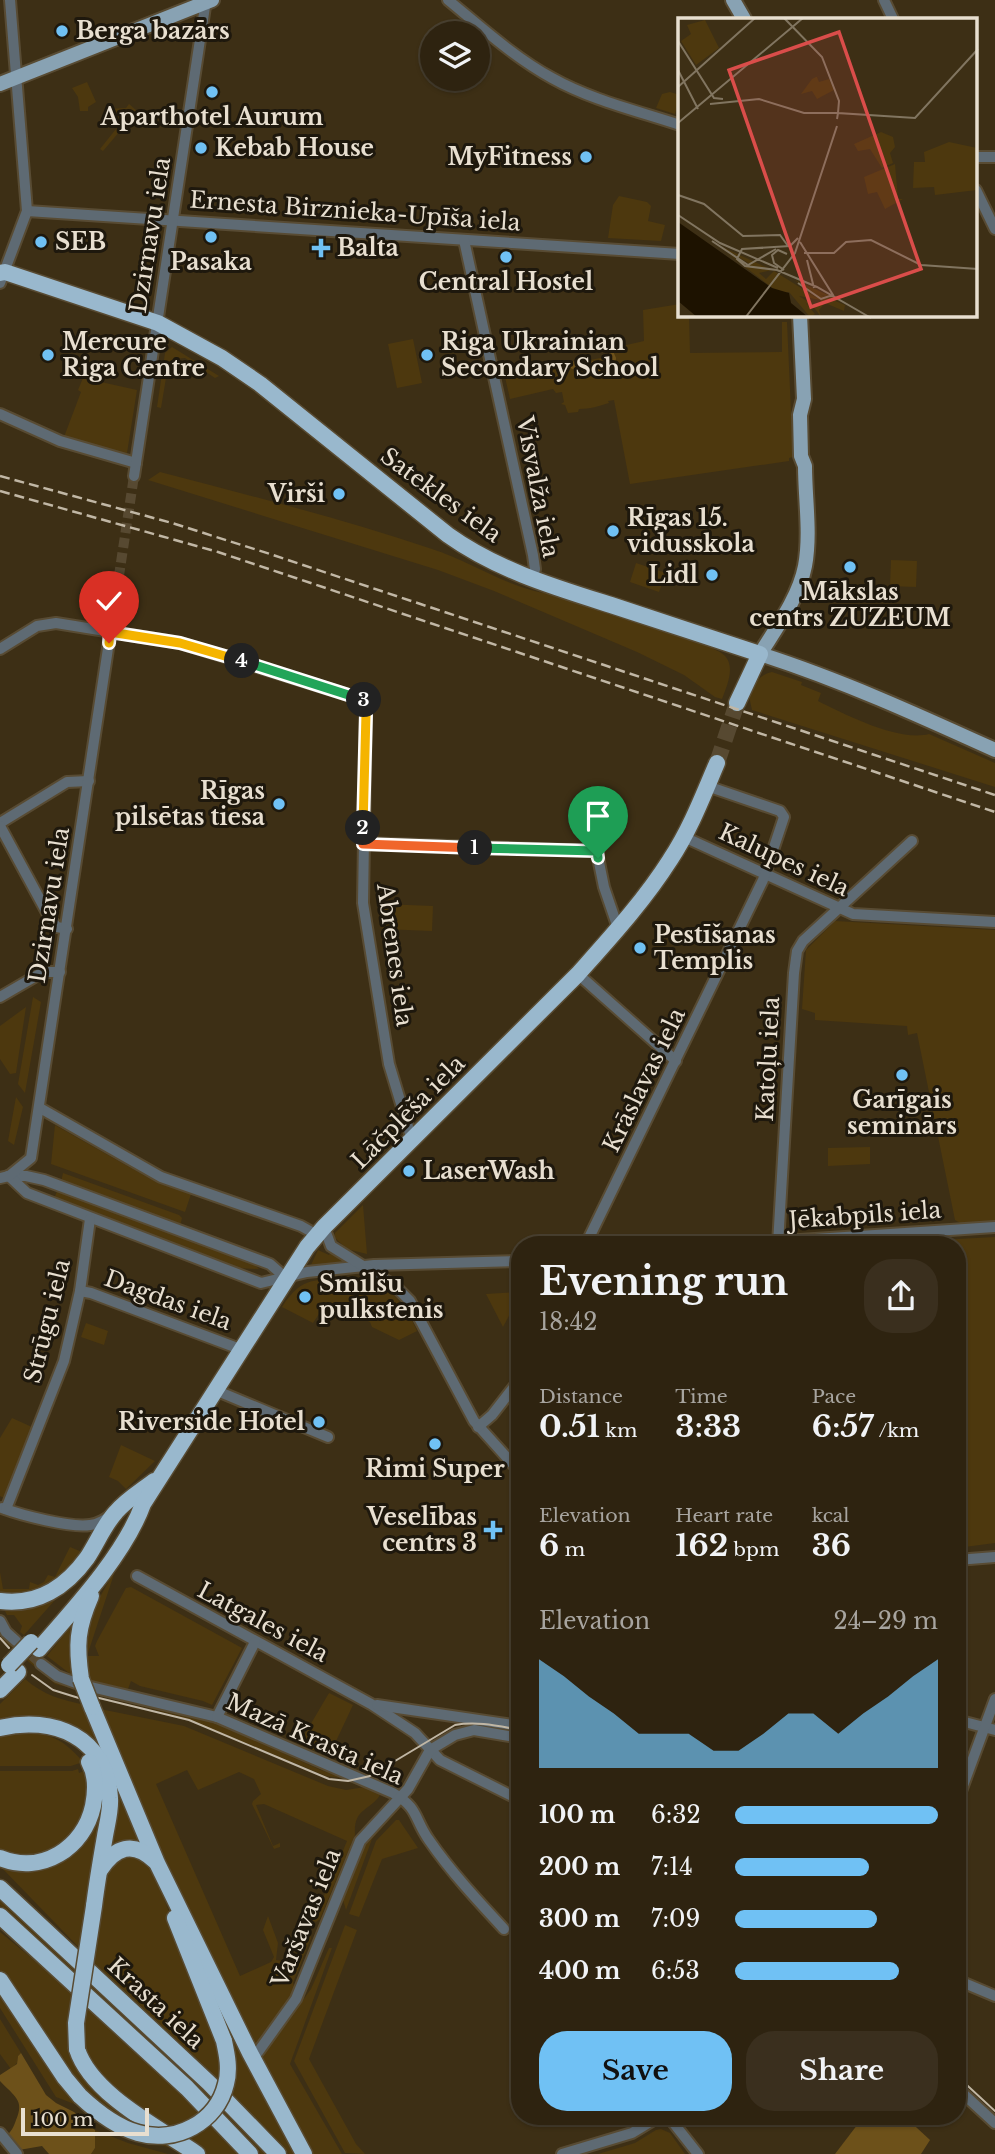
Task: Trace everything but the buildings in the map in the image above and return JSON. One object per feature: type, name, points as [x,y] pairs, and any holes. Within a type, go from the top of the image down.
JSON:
[{"type":"highway","name":"Satekles iela","points":[[1,273],[158,323],[222,358],[260,384],[467,549],[498,565],[760,654]]},
{"type":"highway","points":[[737,704],[760,654]]},
{"type":"highway","name":"Lāčplēša iela","points":[[32,1649],[101,1573],[137,1520],[143,1504],[240,1349],[320,1231],[578,974],[618,928],[659,878],[684,837],[717,762]]},
{"type":"highway","points":[[68,1602],[94,1533],[161,1475]]},
{"type":"highway","name":"Lāčplēša iela","points":[[32,1649],[128,1520],[143,1504]]},
{"type":"highway","points":[[1,1601],[25,1602],[49,1594],[66,1582],[86,1559]]},
{"type":"highway","points":[[101,1573],[79,1629],[77,1651],[83,1683],[158,1864],[250,2053],[304,2154]]},
{"type":"highway","points":[[0,1690],[9,1670],[32,1649]]},
{"type":"highway","points":[[0,1728],[44,1724],[60,1729],[74,1735],[94,1752],[102,1764],[111,1801],[76,2023],[77,2049],[83,2066],[98,2085],[197,2154]]},
{"type":"highway","points":[[0,1858],[30,1864],[47,1860],[64,1851],[84,1830],[95,1796],[94,1774],[85,1756],[60,1729]]},
{"type":"highway","points":[[0,1980],[65,2078],[80,2096],[104,2116],[139,2134],[161,2136],[182,2132],[206,2118],[222,2095],[228,2067],[224,2041],[173,1912],[158,1864],[140,1850],[122,1849],[111,1855],[99,1872]]},
{"type":"highway","name":"Krasta iela","points":[[0,1888],[209,2083],[278,2154]]},
{"type":"highway","name":"Krasta iela","points":[[0,1916],[187,2088],[250,2154]]},
{"type":"main road","points":[[733,0],[743,18]]},
{"type":"main road","points":[[0,84],[208,1]]},
{"type":"main road","points":[[760,654],[794,595],[804,566],[804,466],[808,456],[800,317]]},
{"type":"main road","name":"Satekles iela","points":[[760,654],[914,713],[995,750]]},
{"type":"street","points":[[1,273],[27,211],[10,0]]},
{"type":"street","points":[[448,0],[554,80],[678,124]]},
{"type":"street","points":[[884,0],[893,18]]},
{"type":"street","name":"Dzirnavu iela","points":[[134,476],[208,1]]},
{"type":"street","points":[[978,194],[995,229]]},
{"type":"street","name":"Ernesta Birznieka-Upīša iela","points":[[27,211],[678,254]]},
{"type":"street","name":"Visvalža iela","points":[[464,240],[533,555],[533,578]]},
{"type":"street","points":[[0,414],[54,438],[136,463]]},
{"type":"street","points":[[0,649],[44,623],[111,627]]},
{"type":"street","name":"Dzirnavu iela","points":[[3,1175],[31,1158],[111,627]]},
{"type":"street","name":"Abrenes iela","points":[[111,627],[199,648],[364,699],[363,903],[389,1064],[412,1140]]},
{"type":"street","points":[[67,929],[57,926],[51,920],[0,824],[67,782],[89,781]]},
{"type":"street","name":"Krāslavas iela","points":[[590,1236],[765,875],[784,817],[783,814],[707,786]]},
{"type":"street","points":[[591,823],[604,887],[618,928]]},
{"type":"street","name":"Kalupes iela","points":[[684,837],[853,914],[995,922]]},
{"type":"street","name":"Katoļu iela","points":[[778,1236],[797,951],[803,941],[912,841]]},
{"type":"street","points":[[363,844],[597,851]]},
{"type":"street","points":[[0,998],[38,974],[60,972]]},
{"type":"street","points":[[578,974],[676,1061]]},
{"type":"street","points":[[40,1108],[161,1177],[320,1231],[331,1246],[394,1286],[415,1308],[478,1427],[511,1462]]},
{"type":"street","points":[[3,1175],[27,1193],[261,1283],[307,1272],[374,1265],[511,1261]]},
{"type":"street","points":[[3,1175],[44,1180],[270,1264],[286,1278]]},
{"type":"street","name":"Strūgu iela","points":[[3,1508],[64,1361],[80,1291],[90,1219]]},
{"type":"street","name":"Jēkabpils iela","points":[[873,1236],[995,1227]]},
{"type":"street","name":"Dagdas iela","points":[[80,1291],[240,1349]]},
{"type":"street","points":[[215,1390],[328,1437]]},
{"type":"street","points":[[478,1427],[492,1415],[511,1391]]},
{"type":"street","points":[[3,1508],[94,1533]]},
{"type":"street","points":[[966,1559],[995,1557]]},
{"type":"street","name":"Latgales iela","points":[[136,1576],[371,1704],[419,1736],[440,1760],[511,1796]]},
{"type":"street","name":"Mazā Krasta iela","points":[[0,1621],[6,1632],[32,1649],[57,1676],[217,1717],[401,1797],[419,1817],[427,1837],[504,1929]]},
{"type":"street","points":[[217,1717],[255,1642]]},
{"type":"street","points":[[966,1782],[990,1728],[995,1699]]},
{"type":"street","name":"Latgales iela","points":[[371,1704],[511,1725]]},
{"type":"street","points":[[419,1736],[420,1723],[427,1714]]},
{"type":"street","points":[[966,1722],[990,1728]]},
{"type":"street","points":[[430,1750],[464,1732],[474,1730],[511,1736]]},
{"type":"street","name":"Varšavas iela","points":[[250,2053],[258,2052],[296,1999],[360,1841],[401,1797],[430,1750]]},
{"type":"street","points":[[966,1984],[995,1996]]},
{"type":"street","points":[[966,2096],[995,2123]]},
{"type":"street","points":[[562,2154],[632,2133],[645,2125]]},
{"type":"street","points":[[675,2125],[698,2154]]},
{"type":"street","points":[[0,2133],[18,2154]]},
{"type":"shaded area","points":[[87,82],[96,102],[88,107],[88,111],[80,111],[78,97],[72,88]]},
{"type":"shaded area","points":[[670,92],[678,94],[675,114],[656,108],[662,94]]},
{"type":"shaded area","points":[[129,104],[137,111],[103,151],[100,149],[120,124],[113,117],[109,118],[108,109],[126,108]]},
{"type":"shaded area","points":[[619,196],[647,202],[651,206],[648,221],[665,225],[661,241],[608,238],[613,205]]},
{"type":"shaded area","points":[[678,304],[678,317],[689,317],[690,353],[782,352],[782,322],[787,322],[793,457],[789,458],[789,461],[630,484],[614,400],[568,413],[565,405],[561,404],[564,402],[562,392],[556,393],[553,389],[510,399],[505,377],[610,356],[609,349],[644,341],[643,310]]},
{"type":"shaded area","points":[[413,339],[422,383],[397,388],[388,344]]},
{"type":"shaded area","points":[[172,347],[219,376],[215,378],[185,358],[173,359],[168,366],[161,408],[157,407],[165,353]]},
{"type":"shaded area","points":[[609,351],[613,351],[616,358],[615,367],[610,366],[598,373],[591,365],[584,371],[569,366],[574,361],[578,364],[609,358]]},
{"type":"shaded area","points":[[83,378],[137,390],[127,453],[64,437],[81,392],[78,390]]},
{"type":"shaded area","points":[[160,472],[399,538],[447,554],[520,587],[551,594],[710,645],[728,660],[730,670],[722,699],[684,675],[637,652],[494,591],[438,570],[148,480]]},
{"type":"shaded area","points":[[891,560],[917,561],[916,587],[890,586]]},
{"type":"shaded area","points":[[636,563],[666,573],[659,592],[630,582]]},
{"type":"shaded area","points":[[772,672],[802,682],[801,685],[821,693],[818,701],[858,720],[903,734],[929,734],[995,763],[995,787],[752,710],[749,696],[753,688],[760,678]]},
{"type":"shaded area","points":[[383,904],[433,906],[432,931],[382,929]]},
{"type":"shaded area","points":[[835,921],[995,930],[995,1221],[962,1224],[955,1220],[917,1033],[908,1035],[907,1026],[815,1020],[815,1013],[802,1009],[806,950]]},
{"type":"shaded area","points":[[33,997],[41,1002],[25,1093],[18,1084]]},
{"type":"shaded area","points":[[26,1007],[16,1073],[10,1074],[0,1059],[0,1026]]},
{"type":"shaded area","points":[[16,1097],[23,1107],[14,1145],[8,1141]]},
{"type":"shaded area","points":[[55,1125],[149,1178],[191,1194],[185,1212],[51,1164]]},
{"type":"shaded area","points":[[870,1147],[870,1164],[828,1166],[828,1148]]},
{"type":"shaded area","points":[[63,1173],[179,1215],[182,1218],[180,1226],[61,1182]]},
{"type":"shaded area","points":[[57,1191],[255,1265],[259,1269],[235,1268],[54,1199]]},
{"type":"shaded area","points":[[363,1205],[367,1254],[347,1249],[334,1237]]},
{"type":"shaded area","points":[[995,1237],[995,1543],[966,1547],[966,1239]]},
{"type":"shaded area","points":[[318,1250],[329,1255],[331,1252],[347,1263],[311,1265]]},
{"type":"shaded area","points":[[364,1279],[384,1287],[407,1311],[417,1331],[399,1340],[372,1327],[370,1322],[327,1302],[313,1323],[282,1307],[304,1284]]},
{"type":"shaded area","points":[[511,1293],[511,1312],[503,1327],[486,1294]]},
{"type":"shaded area","points":[[86,1323],[108,1331],[104,1345],[81,1337]]},
{"type":"shaded area","points":[[12,1418],[32,1427],[4,1498],[0,1496],[0,1438]]},
{"type":"shaded area","points":[[121,1445],[155,1461],[126,1489],[109,1477]]},
{"type":"shaded area","points":[[70,1547],[82,1552],[56,1580],[26,1594],[0,1594],[0,1572],[3,1589],[29,1589],[30,1582],[38,1585],[44,1582],[48,1575],[55,1577]]},
{"type":"shaded area","points":[[116,1568],[87,1656],[99,1656],[95,1646],[97,1641],[126,1588],[131,1587],[242,1648],[212,1705],[140,1686],[131,1681],[128,1689],[88,1680],[84,1642],[91,1613]]},
{"type":"shaded area","points":[[70,1583],[24,1635],[20,1632],[22,1626],[14,1615],[7,1615],[3,1607]]},
{"type":"shaded area","points":[[71,1626],[73,1627],[73,1676],[47,1656]]},
{"type":"shaded area","points":[[0,1629],[39,1668],[62,1684],[217,1723],[321,1770],[349,1779],[326,1776],[182,1717],[55,1684],[3,1640]]},
{"type":"shaded area","points":[[25,1679],[53,1696],[85,1705],[142,1844],[111,1848],[116,1804],[91,1742],[66,1723],[47,1717],[16,1716],[0,1721],[0,1704]]},
{"type":"shaded area","points":[[329,1693],[353,1705],[329,1756],[299,1744]]},
{"type":"shaded area","points":[[100,1709],[184,1726],[328,1786],[346,1790],[365,1787],[380,1795],[359,1815],[355,1835],[320,1919],[316,1922],[306,1917],[303,1911],[321,1903],[347,1841],[264,1804],[256,1805],[273,1846],[280,1843],[280,1847],[274,1849],[252,1804],[261,1794],[254,1779],[239,1772],[198,1790],[187,1770],[156,1784],[240,1976],[271,1962],[274,1957],[263,1930],[268,1916],[278,1943],[276,1960],[291,1962],[304,1934],[306,1932],[310,1935],[287,2006],[259,2044],[252,2043],[249,2039],[132,1786]]},
{"type":"shaded area","points":[[10,1731],[43,1734],[59,1740],[83,1762],[71,1766],[0,1766],[0,1735]]},
{"type":"shaded area","points":[[78,1769],[79,1773],[86,1770],[91,1794],[75,1835],[53,1852],[24,1859],[0,1853],[0,1771]]},
{"type":"shaded area","points":[[104,1778],[104,1875],[115,1862],[127,1857],[139,1859],[152,1869],[218,2034],[187,1929],[299,2154],[289,2154],[210,2071],[92,1961],[0,1866],[70,1855]]},
{"type":"shaded area","points":[[401,1804],[403,1805],[372,1839],[346,1910],[343,1900],[365,1846]]},
{"type":"shaded area","points":[[399,1820],[418,1848],[382,1859],[359,1917],[349,1914],[376,1841]]},
{"type":"shaded area","points":[[0,1897],[187,2071],[268,2154],[261,2154],[196,2085],[0,1905]]},
{"type":"shaded area","points":[[345,1925],[357,1930],[309,2059],[356,2144],[365,2154],[345,2153],[294,2061]]},
{"type":"shaded area","points":[[0,1932],[73,1992],[181,2090],[239,2154],[207,2154],[124,2099],[74,2060],[91,2085],[180,2151],[110,2129],[77,2105],[56,2097],[0,2008],[0,1987],[62,2065],[0,1970]]},
{"type":"shaded area","points":[[329,1948],[332,1948],[290,2064],[342,2154],[310,2154],[261,2061],[311,1989]]},
{"type":"shaded area","points":[[0,2019],[21,2053],[11,2069],[0,2054]]},
{"type":"shaded area","points":[[21,2053],[46,2095],[74,2112],[95,2130],[95,2148],[91,2154],[49,2154],[42,2146],[19,2150],[7,2135],[14,2126],[19,2103],[0,2081],[0,2075],[17,2064]]},
{"type":"shaded area","points":[[857,2125],[914,2125],[930,2140],[921,2154],[835,2154]]},
{"type":"shaded area","points":[[661,2129],[670,2133],[685,2154],[598,2154],[635,2143]]},
{"type":"shaded area","points":[[95,2130],[168,2154],[91,2154],[95,2148]]},
{"type":"tunnel","points":[[112,622],[134,476]]},
{"type":"tunnel","points":[[717,763],[737,703]]},
{"type":"tunnel","points":[[21,1645],[41,1664]]},
{"type":"tram line","points":[[0,1638],[9,1648]]},
{"type":"tram line","points":[[32,1675],[53,1690],[82,1699]]},
{"type":"tram line","points":[[95,1697],[189,1720],[329,1779],[348,1781],[370,1776],[455,1725],[479,1724],[511,1728]]},
{"type":"tram line","points":[[966,2084],[995,2111]]},
{"type":"railway","points":[[0,476],[172,523],[270,554],[995,795]]},
{"type":"railway","points":[[0,491],[218,552],[995,812]]},
{"type":"place","name":"Berga bazārs","points":[[62,31]]},
{"type":"place","name":"Aparthotel Aurum","points":[[212,92]]},
{"type":"place","name":"Kebab House","points":[[201,148]]},
{"type":"place","name":"MyFitness","points":[[586,157]]},
{"type":"place","name":"Pasaka","points":[[211,237]]},
{"type":"place","name":"SEB","points":[[41,242]]},
{"type":"place","name":"Balta","points":[[321,248]]},
{"type":"place","name":"Central Hostel","points":[[506,257]]},
{"type":"place","name":"Mercure Riga Centre","points":[[48,355]]},
{"type":"place","name":"Riga Ukrainian Secondary School","points":[[427,355]]},
{"type":"place","name":"Virši","points":[[339,494]]},
{"type":"place","name":"Rīgas 15. vidusskola","points":[[613,531]]},
{"type":"place","name":"Mākslas centrs ZUZEUM","points":[[850,567]]},
{"type":"place","name":"Lidl","points":[[712,575]]},
{"type":"place","name":"Rīgas pilsētas tiesa","points":[[279,804]]},
{"type":"place","name":"Pestīšanas Templis","points":[[640,948]]},
{"type":"place","name":"Garīgais seminārs","points":[[902,1075]]},
{"type":"place","name":"LaserWash","points":[[409,1171]]},
{"type":"place","name":"Smilšu pulkstenis","points":[[305,1297]]},
{"type":"place","name":"Riverside Hotel","points":[[319,1422]]},
{"type":"place","name":"Rimi Super","points":[[435,1444]]},
{"type":"place","name":"Veselības centrs 3","points":[[493,1530]]},
{"type":"route","points":[[109,643],[110,632],[180,643],[364,699],[363,844],[597,851],[598,858]]}]
